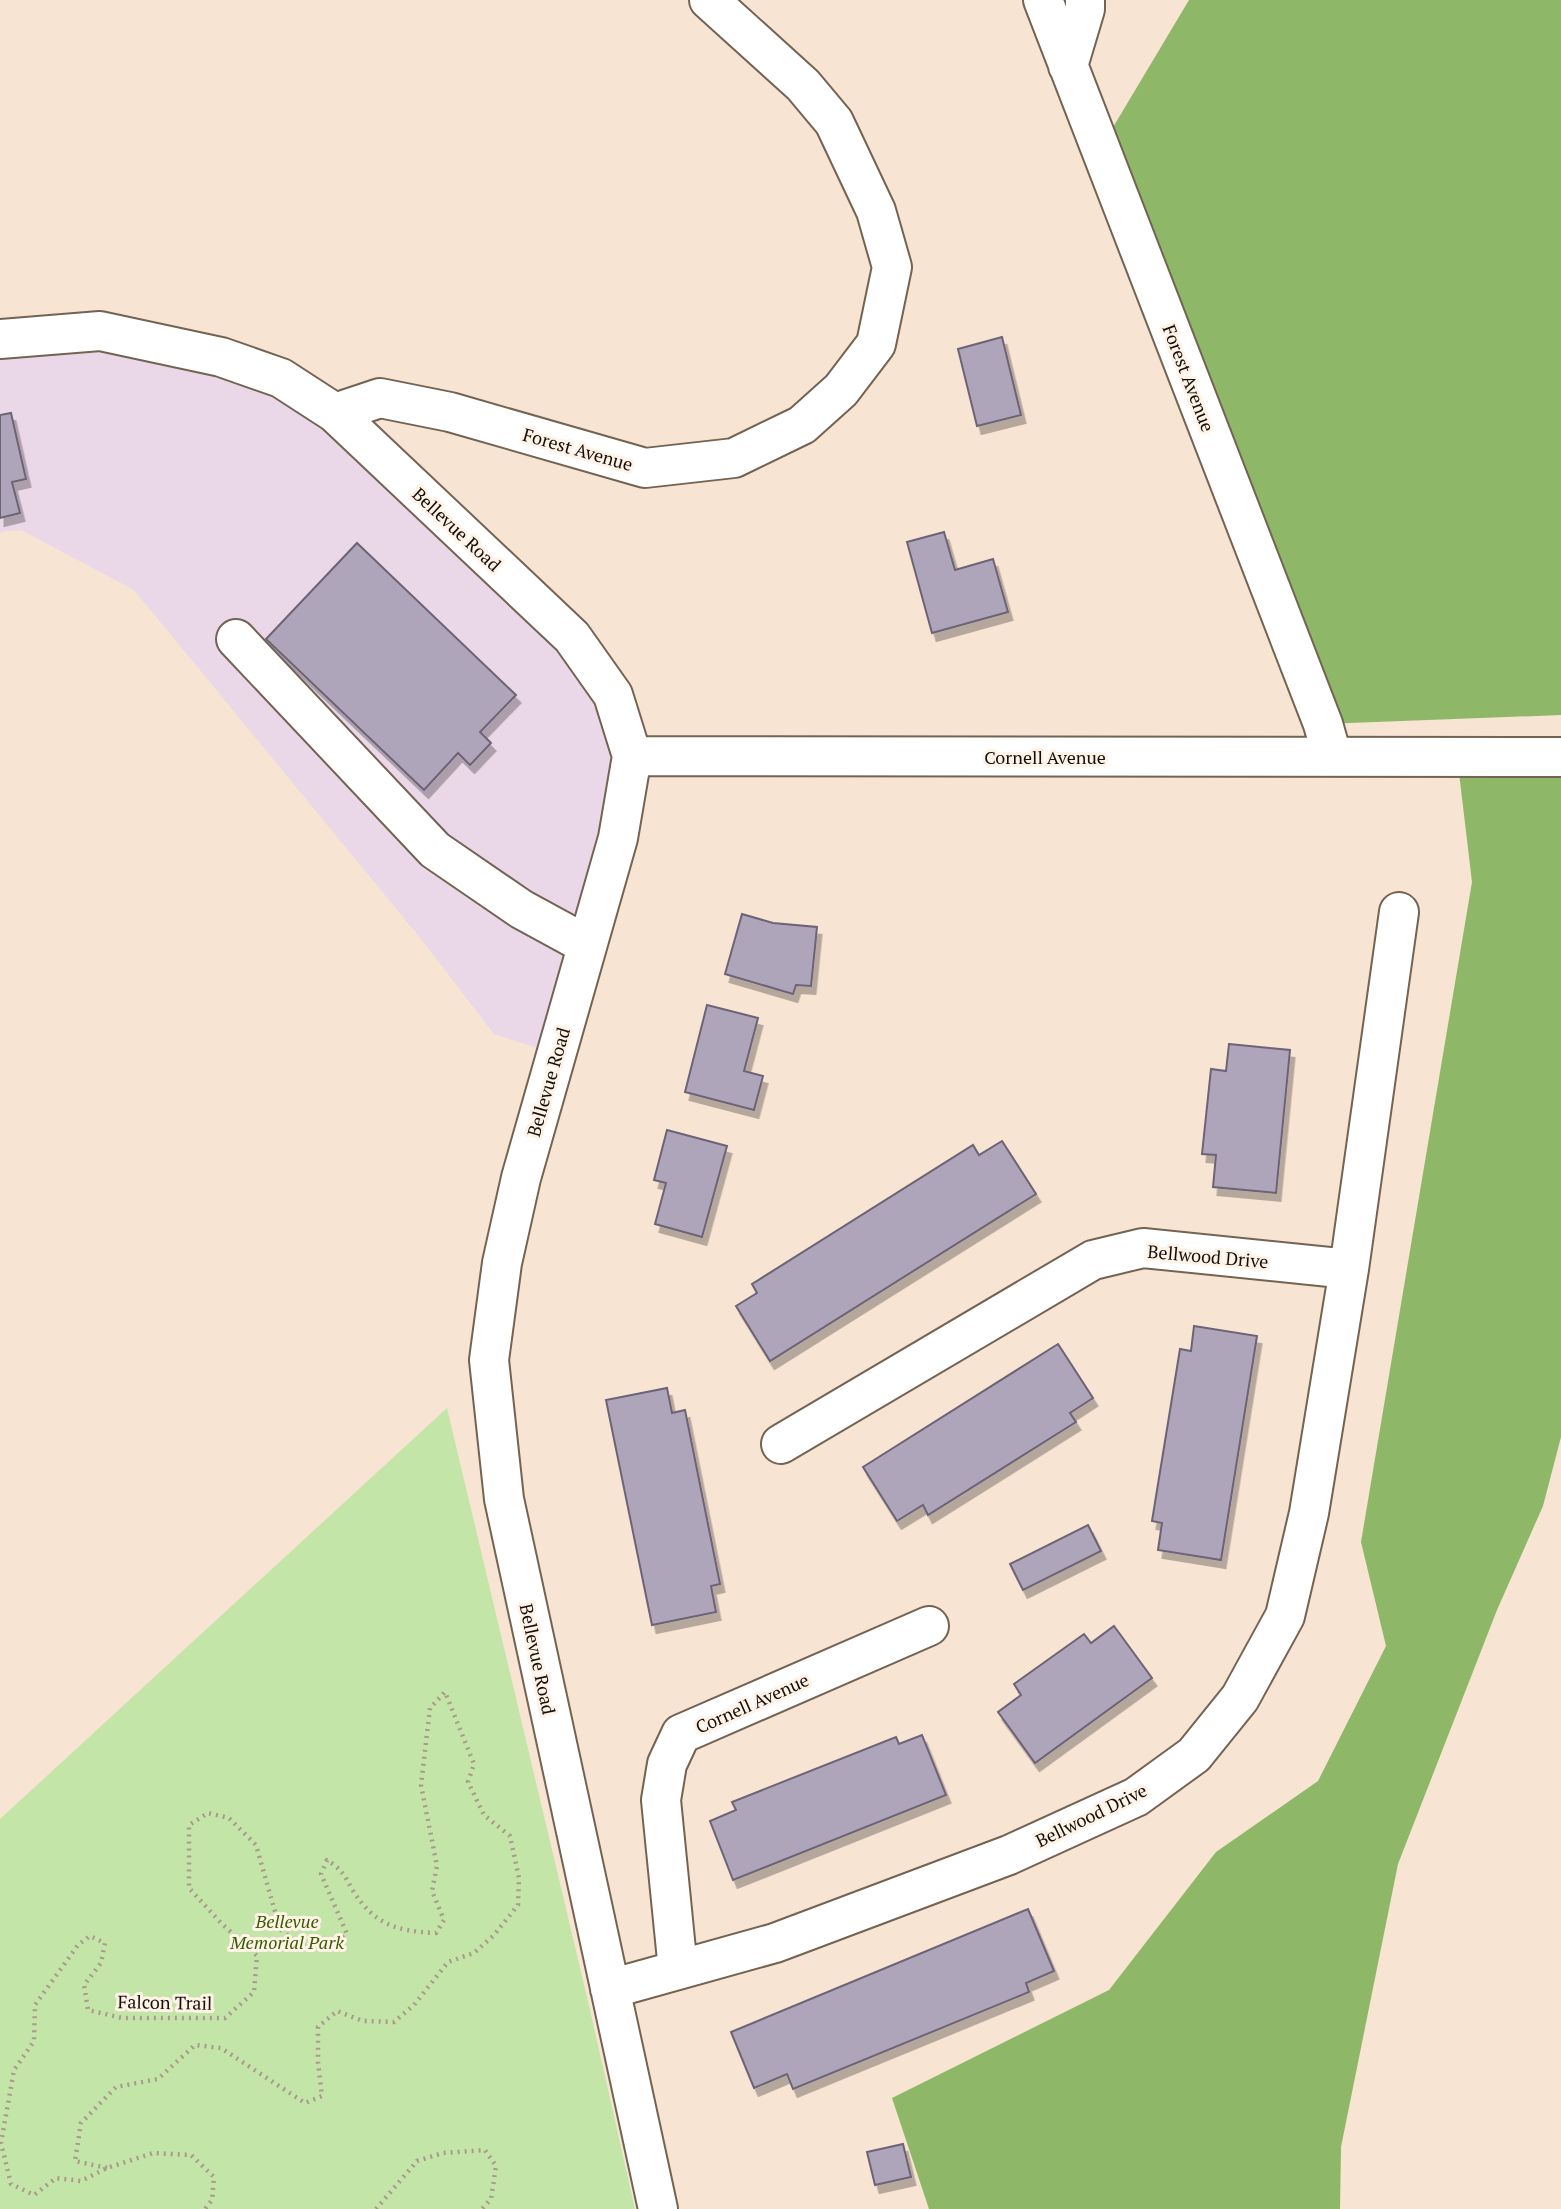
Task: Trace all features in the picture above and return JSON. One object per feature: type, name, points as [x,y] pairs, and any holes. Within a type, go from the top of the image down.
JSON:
[{"type":"street","name":"Forest Avenue","points":[[335,413],[380,398],[450,412],[646,468],[734,458],[802,425],[841,390],[876,344],[892,267],[876,211],[834,122],[803,85],[709,0]]},
{"type":"street","name":"Forest Avenue","points":[[1043,0],[1323,724],[1332,756]]},
{"type":"street","points":[[1068,66],[1086,9],[1085,0]]},
{"type":"street","name":"Bellevue Road","points":[[0,339],[100,331],[221,357],[281,378],[335,413],[572,637],[613,695],[632,756],[618,838],[521,1178],[502,1263],[489,1360],[504,1499],[658,2209]]},
{"type":"street","points":[[236,639],[435,850],[521,909],[587,945]]},
{"type":"street","name":"Cornell Avenue","points":[[632,756],[1561,757]]},
{"type":"street","name":"Bellwood Drive","points":[[610,1989],[775,1943],[1009,1855],[1136,1797],[1194,1755],[1240,1698],[1285,1616],[1309,1513],[1349,1269],[1399,912]]},
{"type":"street","name":"Bellwood Drive","points":[[781,1444],[1093,1261],[1143,1248],[1349,1269]]},
{"type":"street","name":"Cornell Avenue","points":[[678,1970],[662,1800],[667,1764],[681,1734],[929,1626]]},
{"type":"path","name":"Falcon Trail","points":[[107,2168],[75,2161],[81,2123],[116,2087],[158,2079],[195,2045],[221,2048],[304,2103],[322,2096],[318,2027],[337,2011],[363,2021],[394,2022],[414,2006],[448,1962],[474,1953],[494,1935],[518,1905],[519,1878],[510,1836],[484,1815],[468,1782],[474,1764],[445,1692],[430,1708],[421,1785],[437,1866],[432,1891],[443,1920],[436,1933],[407,1932],[376,1919],[353,1890],[343,1870],[327,1860],[321,1874],[348,1934],[333,1945],[298,1944],[279,1929],[256,1846],[229,1818],[208,1813],[189,1825],[190,1888],[257,1956],[254,1992],[226,2018],[122,2018],[88,2010],[84,1985],[102,1963],[105,1943],[90,1936],[78,1945],[35,2005],[34,2041],[14,2070],[1,2143],[11,2184],[34,2195],[56,2178],[81,2181],[107,2168],[153,2153],[191,2155],[214,2177],[212,2200],[205,2209]]},
{"type":"path","points":[[376,2209],[417,2161],[443,2153],[485,2150],[496,2166],[491,2199],[482,2209]]},
{"type":"shaded area","points":[[100,331],[281,378],[572,637],[632,756],[556,1054],[494,1034],[421,939],[134,590],[21,530],[0,532],[0,339]]},
{"type":"green space","points":[[1189,0],[1561,0],[1561,715],[1323,724],[1100,149]]},
{"type":"green space","points":[[1457,756],[1561,757],[1561,1437],[1543,1506],[1497,1610],[1398,1864],[1341,2147],[1340,2209],[929,2209],[892,2098],[1109,1990],[1216,1852],[1318,1781],[1386,1646],[1361,1542],[1472,882]]},
{"type":"green space","name":"Bellevue Memorial Park","points":[[447,1408],[635,2209],[0,2209],[0,1819]]},
{"type":"building","points":[[1002,337],[1021,415],[977,426],[958,349]]},
{"type":"building","points":[[11,413],[26,479],[12,482],[20,513],[0,518],[0,415]]},
{"type":"building","points":[[944,532],[955,570],[993,559],[1008,612],[932,633],[907,542]]},
{"type":"building","points":[[357,543],[516,695],[480,732],[491,743],[470,765],[458,753],[424,790],[266,639]]},
{"type":"building","points":[[742,914],[773,923],[817,927],[811,986],[796,985],[793,994],[725,974]]},
{"type":"building","points":[[707,1005],[758,1018],[744,1071],[763,1076],[754,1110],[685,1092]]},
{"type":"building","points":[[1229,1044],[1290,1050],[1276,1193],[1213,1187],[1216,1155],[1202,1154],[1211,1069],[1226,1071]]},
{"type":"building","points":[[667,1130],[727,1146],[702,1237],[655,1224],[666,1183],[654,1180]]},
{"type":"building","points":[[1002,1141],[1036,1194],[770,1361],[736,1306],[757,1293],[752,1284],[973,1145],[979,1155]]},
{"type":"building","points":[[1194,1326],[1257,1336],[1221,1560],[1158,1550],[1162,1523],[1152,1521],[1180,1349],[1191,1351]]},
{"type":"building","points":[[1058,1344],[1093,1398],[1070,1413],[1076,1422],[928,1515],[923,1505],[897,1521],[863,1467]]},
{"type":"building","points":[[667,1388],[672,1413],[685,1410],[720,1584],[711,1586],[716,1612],[652,1625],[606,1400]]},
{"type":"building","points":[[1088,1525],[1101,1551],[1023,1590],[1010,1564]]},
{"type":"building","points":[[1114,1626],[1152,1678],[1035,1763],[998,1712],[1021,1695],[1014,1684],[1084,1634],[1091,1643]]},
{"type":"building","points":[[922,1735],[946,1795],[733,1880],[710,1821],[736,1810],[732,1802],[896,1737],[899,1744]]},
{"type":"building","points":[[1028,1909],[1054,1971],[1026,1983],[1029,1992],[793,2089],[787,2074],[754,2088],[731,2032]]},
{"type":"building","points":[[903,2144],[911,2177],[875,2185],[867,2152]]}]
